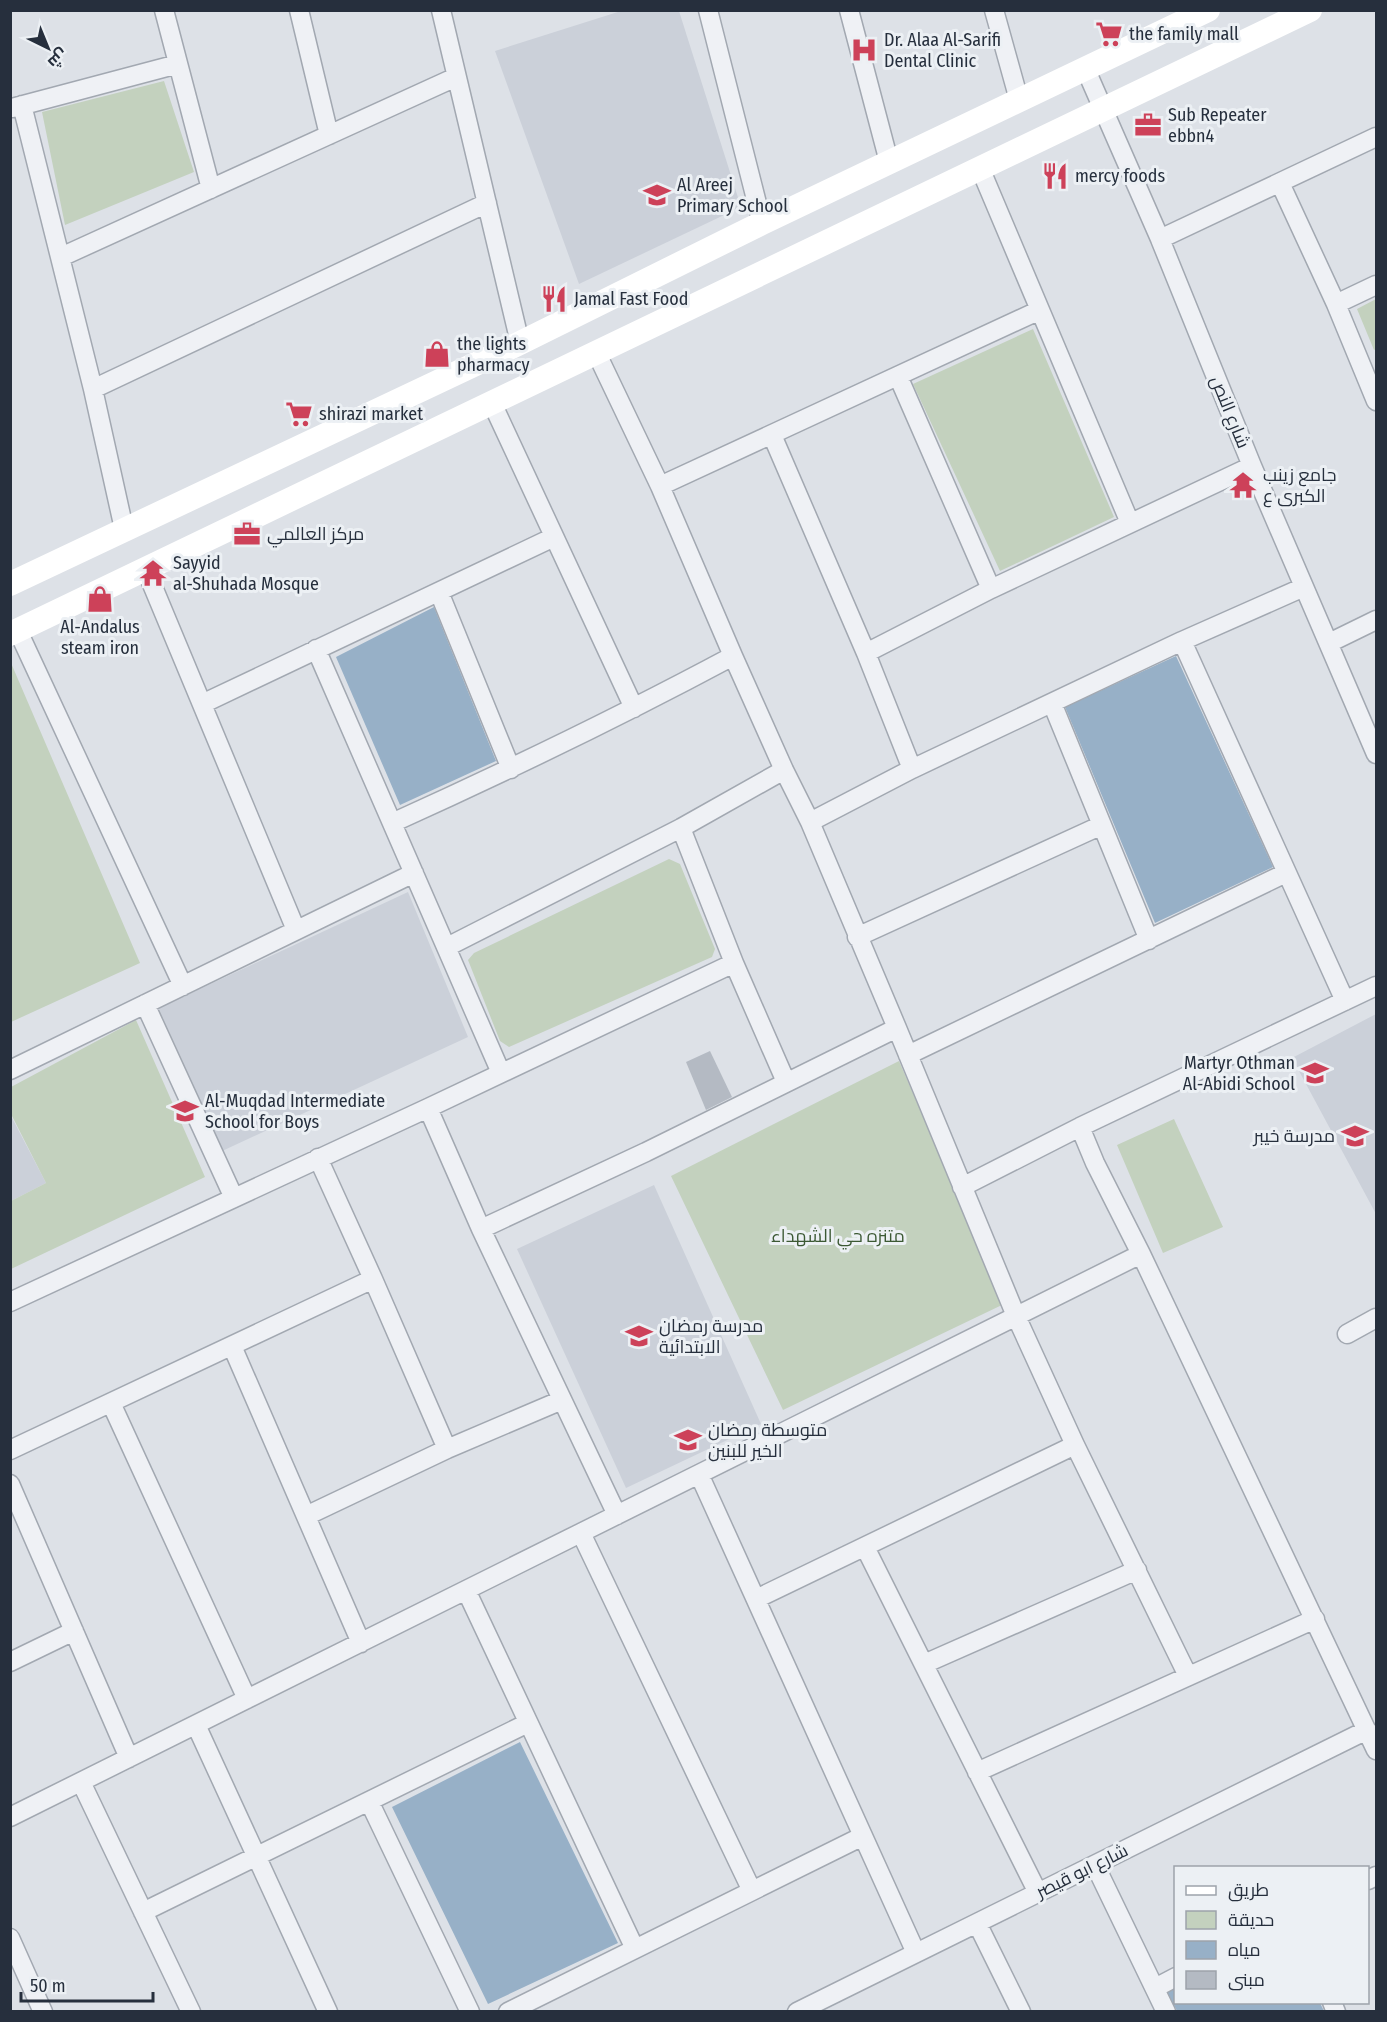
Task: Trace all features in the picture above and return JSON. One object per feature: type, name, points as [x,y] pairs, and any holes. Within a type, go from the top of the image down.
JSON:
[{"type":"main road","points":[[10,584],[520,343],[762,223],[1208,10]]},
{"type":"main road","points":[[13,626],[146,570],[1310,10]]},
{"type":"street","points":[[164,10],[211,189]]},
{"type":"street","points":[[298,10],[329,135]]},
{"type":"street","points":[[441,10],[520,343]]},
{"type":"street","points":[[708,10],[762,223]]},
{"type":"street","points":[[849,10],[889,162]]},
{"type":"street","points":[[994,10],[1019,100]]},
{"type":"street","points":[[124,529],[61,257],[16,107],[178,64]]},
{"type":"street","name":"شارع النص","points":[[1086,70],[1160,239],[1252,466],[1377,754]]},
{"type":"street","points":[[61,257],[456,77]]},
{"type":"street","points":[[1160,239],[1377,137]]},
{"type":"street","points":[[980,168],[1130,523]]},
{"type":"street","points":[[1280,183],[1336,304],[1377,401]]},
{"type":"street","points":[[93,389],[487,203]]},
{"type":"street","points":[[1336,304],[1377,285]]},
{"type":"street","points":[[660,486],[1040,310]]},
{"type":"street","points":[[597,354],[660,486],[733,656],[810,822],[1016,1316],[1075,1445],[1188,1676]]},
{"type":"street","points":[[898,376],[991,589]]},
{"type":"street","points":[[492,403],[634,708]]},
{"type":"street","points":[[772,435],[866,653],[912,769]]},
{"type":"street","points":[[866,653],[991,589],[1252,466]]},
{"type":"street","points":[[202,704],[554,537]]},
{"type":"street","points":[[146,570],[296,930]]},
{"type":"street","points":[[810,822],[912,769],[1182,641],[1304,587]]},
{"type":"street","points":[[438,592],[511,769]]},
{"type":"street","points":[[1329,643],[1377,621]]},
{"type":"street","points":[[13,626],[183,986]]},
{"type":"street","points":[[1182,641],[1345,1001]]},
{"type":"street","points":[[316,650],[501,1073]]},
{"type":"street","points":[[392,824],[511,769],[733,656]]},
{"type":"street","points":[[1052,703],[1149,940]]},
{"type":"street","points":[[447,947],[681,828],[784,770]]},
{"type":"street","points":[[857,937],[1102,825]]},
{"type":"street","points":[[681,828],[734,963],[786,1082]]},
{"type":"street","points":[[10,1070],[414,873]]},
{"type":"street","points":[[908,1055],[1286,873]]},
{"type":"street","points":[[10,1302],[734,963]]},
{"type":"street","points":[[962,1186],[1080,1127],[1377,986]]},
{"type":"street","points":[[145,1004],[234,1198]]},
{"type":"street","points":[[481,1229],[646,1152],[897,1028]]},
{"type":"street","points":[[428,1108],[481,1229],[617,1515]]},
{"type":"street","points":[[1080,1127],[1095,1163],[1141,1254],[1377,1750]]},
{"type":"street","points":[[318,1158],[447,1449]]},
{"type":"street","points":[[10,1817],[1141,1254]]},
{"type":"street","points":[[10,1450],[373,1279]]},
{"type":"street","points":[[1347,1334],[1377,1318]]},
{"type":"street","points":[[232,1346],[361,1643]]},
{"type":"street","points":[[306,1516],[447,1449],[562,1401]]},
{"type":"street","points":[[111,1403],[247,1699]]},
{"type":"street","points":[[756,1599],[1075,1445]]},
{"type":"street","points":[[699,1474],[916,1953]]},
{"type":"street","points":[[10,1484],[129,1758]]},
{"type":"street","points":[[581,1533],[752,1891]]},
{"type":"street","points":[[865,1547],[1038,1893]]},
{"type":"street","points":[[924,1664],[1137,1570]]},
{"type":"street","points":[[466,1590],[635,1948]]},
{"type":"street","points":[[977,1772],[1315,1619]]},
{"type":"street","points":[[10,1662],[74,1631]]},
{"type":"street","points":[[143,1912],[528,1723]]},
{"type":"street","points":[[196,1725],[328,2012]]},
{"type":"street","name":"شارع ابو قيصر","points":[[797,2012],[1367,1730]]},
{"type":"street","points":[[81,1782],[191,2012]]},
{"type":"street","points":[[369,1801],[470,2012]]},
{"type":"street","points":[[508,2012],[863,1836]]},
{"type":"street","points":[[1095,1865],[1166,2012]]},
{"type":"street","points":[[977,1923],[1021,2012]]},
{"type":"street","points":[[10,1938],[17,1970],[43,2012]]},
{"type":"street","points":[[1155,1988],[1174,1978]]},
{"type":"shaded area","points":[[621,11],[679,11],[741,207],[579,284],[495,51]]},
{"type":"shaded area","points":[[408,892],[468,1037],[220,1152],[157,1009]]},
{"type":"shaded area","name":"مدرسة خيبر","points":[[1376,1014],[1376,1214],[1292,1058]]},
{"type":"shaded area","points":[[10,1114],[46,1183],[11,1201],[10,1201]]},
{"type":"shaded area","name":"مدرسة رمضان الابتدائية","points":[[654,1185],[761,1424],[626,1488],[517,1249]]},
{"type":"green space","points":[[164,81],[194,172],[65,225],[42,112]]},
{"type":"green space","points":[[1376,299],[1376,349],[1374,350],[1357,309]]},
{"type":"green space","points":[[1033,329],[1114,517],[1000,571],[913,384]]},
{"type":"green space","points":[[11,663],[140,963],[10,1022]]},
{"type":"green space","points":[[669,859],[680,864],[715,949],[712,957],[509,1047],[500,1041],[468,960],[474,953]]},
{"type":"green space","points":[[136,1020],[205,1177],[11,1269],[11,1201],[46,1183],[11,1114],[11,1087]]},
{"type":"green space","name":"متنزه حي الشهداء","points":[[899,1061],[1004,1304],[783,1410],[671,1176]]},
{"type":"green space","points":[[1174,1119],[1223,1227],[1163,1253],[1117,1145]]},
{"type":"water","points":[[434,607],[496,761],[400,805],[336,657]]},
{"type":"water","points":[[1176,656],[1273,867],[1155,923],[1065,707]]},
{"type":"water","points":[[520,1742],[618,1943],[488,2004],[392,1807]]},
{"type":"water","points":[[1174,1988],[1174,2004],[1320,2004],[1324,2011],[1177,2011],[1167,1992]]},
{"type":"building","points":[[710,1051],[732,1097],[706,1110],[686,1062]]},
{"type":"place","name":"the family mall","points":[[1109,34]]},
{"type":"place","name":"Dr. Alaa Al-Sarifi Dental Clinic","points":[[864,50]]},
{"type":"place","name":"Sub Repeater ebbn4","points":[[1148,125]]},
{"type":"place","name":"mercy foods","points":[[1055,176]]},
{"type":"place","name":"Al Areej Primary School","points":[[657,195]]},
{"type":"place","name":"Jamal Fast Food","points":[[554,299]]},
{"type":"place","name":"the lights pharmacy","points":[[437,354]]},
{"type":"place","name":"shirazi market","points":[[299,414]]},
{"type":"place","name":"جامع زينب الكبرى ع","points":[[1243,485]]},
{"type":"place","name":"مركز العالمي","points":[[247,534]]},
{"type":"place","name":"Sayyid al-Shuhada Mosque","points":[[153,573]]},
{"type":"place","name":"Al-Andalus steam iron","points":[[100,599]]},
{"type":"place","name":"Martyr Othman Al-Abidi School","points":[[1315,1073]]},
{"type":"place","name":"Al-Muqdad Intermediate School for Boys","points":[[185,1111]]},
{"type":"place","name":"مدرسة خيبر","points":[[1355,1136]]},
{"type":"place","name":"مدرسة رمضان الابتدائية","points":[[639,1336]]},
{"type":"place","name":"متوسطة رمضان الخير للبنين","points":[[688,1440]]}]
